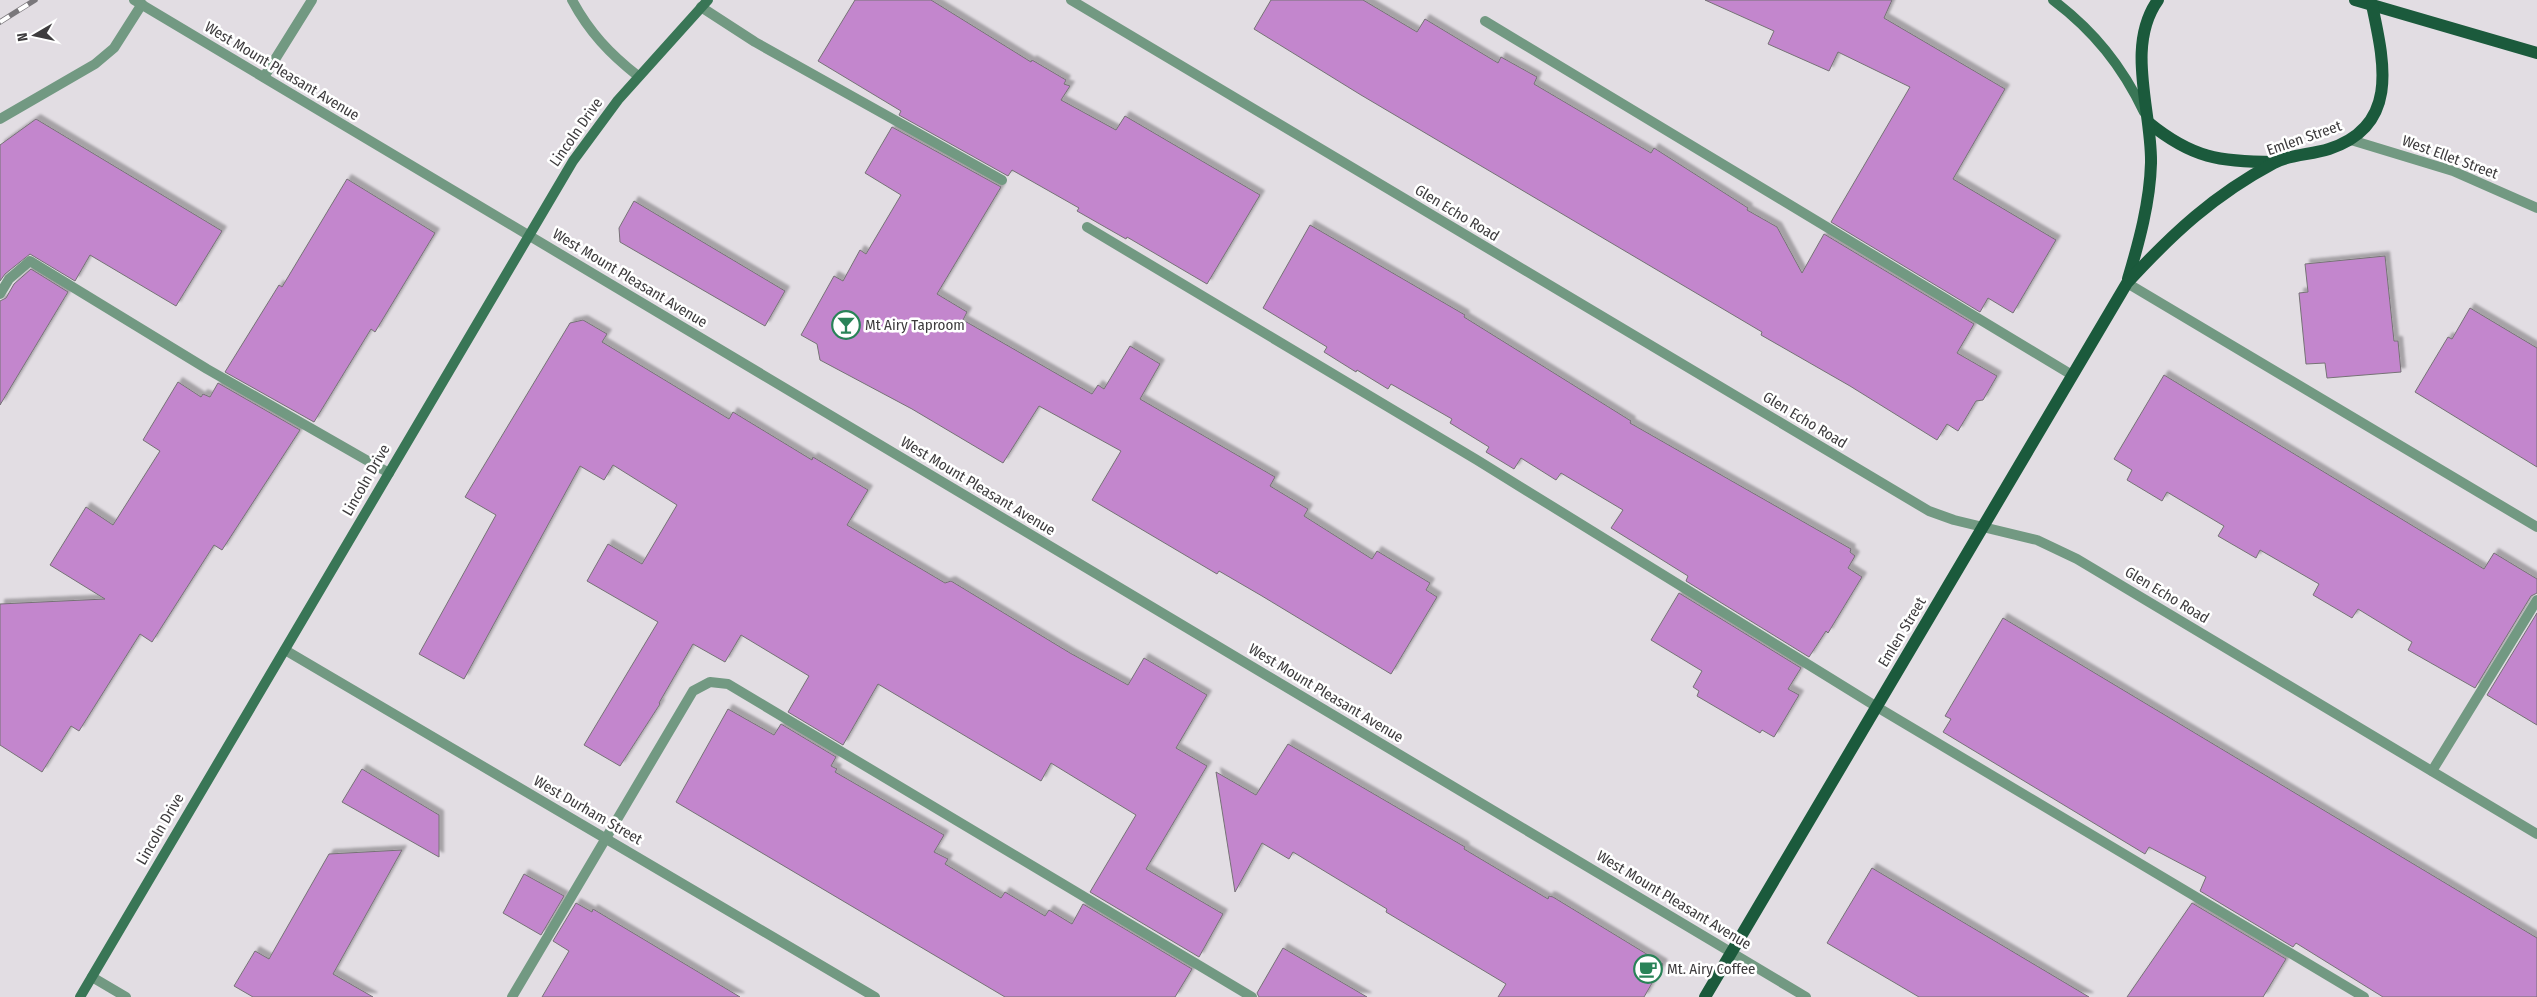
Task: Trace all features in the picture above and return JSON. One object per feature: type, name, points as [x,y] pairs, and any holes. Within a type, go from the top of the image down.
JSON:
[{"type":"main road","points":[[2053,0],[2089,31],[2113,58],[2128,79],[2149,123],[2170,140],[2193,152],[2216,159],[2276,162]]},
{"type":"main road","name":"Emlen Street","points":[[2127,282],[2147,198],[2151,164],[2142,51],[2145,28],[2158,0]]},
{"type":"main road","points":[[2355,0],[2371,2],[2537,53]]},
{"type":"main road","name":"Emlen Street","points":[[1705,997],[2127,282],[2193,216],[2234,186],[2276,162],[2329,149],[2351,140],[2376,115],[2381,96],[2382,54],[2371,2]]},
{"type":"main road","name":"Lincoln Drive","points":[[80,997],[573,161],[638,76],[705,4]]},
{"type":"street","points":[[264,77],[312,0]]},
{"type":"street","points":[[572,0],[582,20],[601,44],[638,76]]},
{"type":"street","name":"Glen Echo Road","points":[[1071,0],[1929,511],[2037,540],[2077,559],[2537,834]]},
{"type":"street","points":[[0,119],[95,64],[114,48],[138,2]]},
{"type":"street","name":"West Mount Pleasant Avenue","points":[[138,2],[1806,997]]},
{"type":"street","points":[[705,4],[755,42],[1002,180]]},
{"type":"street","points":[[1486,21],[2072,375]]},
{"type":"street","name":"West Ellet Street","points":[[2351,140],[2453,171],[2537,208]]},
{"type":"street","points":[[1087,227],[1477,460],[1877,707],[2364,997]]},
{"type":"street","points":[[0,294],[10,279],[30,261],[207,369],[389,473]]},
{"type":"street","points":[[2127,282],[2537,528]]},
{"type":"street","points":[[2432,771],[2537,600]]},
{"type":"street","name":"West Durham Street","points":[[284,650],[875,997]]},
{"type":"street","points":[[512,997],[693,691],[710,682],[728,684],[1252,997]]},
{"type":"street","points":[[92,977],[126,997]]},
{"type":"building","points":[[855,0],[931,0],[1031,62],[1032,60],[1066,80],[1064,84],[1070,86],[1061,100],[1116,130],[1125,116],[1260,195],[1207,284],[1127,237],[1126,239],[1077,211],[1079,208],[1012,170],[1008,176],[899,115],[901,111],[818,61]]},
{"type":"building","points":[[1271,0],[1363,0],[1417,32],[1425,19],[1498,63],[1501,57],[1537,77],[1534,84],[1651,153],[1654,148],[1748,208],[1747,210],[1777,227],[1802,273],[1824,234],[1974,324],[1957,353],[1997,376],[1983,400],[1976,401],[1958,431],[1947,424],[1937,440],[1850,386],[1761,335],[1762,332],[1361,95],[1254,29]]},
{"type":"building","points":[[1705,0],[1892,0],[1884,18],[2005,89],[1953,179],[2056,240],[2013,313],[1988,298],[1980,312],[1831,222],[1910,87],[1838,52],[1829,71],[1768,44],[1774,31]]},
{"type":"building","points":[[36,119],[222,231],[176,306],[90,255],[75,281],[30,254],[5,274],[0,281],[0,145]]},
{"type":"building","points":[[892,127],[1001,187],[937,294],[967,312],[963,320],[1092,394],[1098,385],[1104,389],[1130,346],[1160,364],[1140,399],[1275,477],[1270,486],[1308,509],[1304,516],[1372,559],[1377,551],[1430,583],[1426,590],[1437,597],[1391,674],[1262,596],[1219,571],[1217,574],[1092,500],[1121,451],[1039,406],[1003,463],[912,409],[820,360],[817,344],[801,335],[834,276],[843,281],[860,250],[866,254],[901,195],[865,173]]},
{"type":"building","points":[[347,179],[435,233],[375,332],[371,329],[314,422],[225,372],[279,285],[282,287]]},
{"type":"building","points":[[634,201],[785,291],[765,326],[620,242],[619,228]]},
{"type":"building","points":[[1310,225],[1465,315],[1464,317],[1631,421],[1630,423],[1851,549],[1850,552],[1855,556],[1848,568],[1862,577],[1828,633],[1826,631],[1809,657],[1686,581],[1688,576],[1611,528],[1623,510],[1561,473],[1556,480],[1521,458],[1514,469],[1486,452],[1489,447],[1450,423],[1452,419],[1391,384],[1388,389],[1357,370],[1356,372],[1324,352],[1327,347],[1263,308]]},
{"type":"building","points":[[2385,256],[2394,341],[2398,341],[2401,372],[2327,378],[2325,363],[2306,364],[2299,293],[2308,292],[2305,264]]},
{"type":"building","points":[[31,269],[68,292],[0,405],[0,301],[6,298],[14,284]]},
{"type":"building","points":[[2470,308],[2537,348],[2537,467],[2415,392],[2448,337],[2452,339]]},
{"type":"building","points":[[583,320],[607,334],[602,342],[729,419],[733,412],[812,460],[813,457],[868,490],[847,525],[945,583],[951,581],[1070,653],[1128,685],[1144,658],[1207,695],[1176,748],[1207,766],[1146,869],[1223,914],[1199,957],[1090,892],[1136,815],[1051,763],[1041,781],[878,684],[843,745],[788,712],[809,676],[741,635],[725,662],[693,644],[660,704],[620,766],[584,745],[658,622],[587,581],[608,544],[642,564],[677,505],[613,465],[604,480],[580,466],[464,679],[419,654],[496,515],[465,497],[570,323]]},
{"type":"building","points":[[2164,375],[2484,569],[2494,553],[2537,579],[2537,593],[2531,596],[2475,688],[2408,650],[2412,642],[2358,609],[2352,618],[2313,595],[2319,584],[2260,550],[2256,558],[2218,536],[2224,526],[2167,492],[2162,501],[2127,480],[2132,470],[2114,459]]},
{"type":"building","points":[[178,382],[201,397],[203,394],[210,397],[218,383],[300,430],[222,550],[214,545],[152,642],[140,634],[79,731],[71,726],[42,772],[0,745],[0,604],[105,599],[50,565],[86,507],[113,525],[160,451],[143,440]]},
{"type":"building","points":[[1679,593],[1801,668],[1788,689],[1799,695],[1774,737],[1762,730],[1760,733],[1697,696],[1699,691],[1693,687],[1702,671],[1651,640]]},
{"type":"building","points":[[2537,613],[2537,725],[2487,695]]},
{"type":"building","points":[[2003,618],[2537,938],[2537,997],[2383,997],[2296,943],[2293,947],[2200,891],[2206,877],[2149,847],[2145,854],[1943,732],[1951,719],[1945,716]]},
{"type":"building","points":[[728,709],[774,735],[781,724],[836,757],[831,766],[837,769],[835,772],[944,835],[934,852],[948,859],[945,864],[1001,898],[1005,892],[1045,916],[1049,910],[1072,924],[1083,904],[1192,969],[1175,997],[1005,997],[676,802]]},
{"type":"building","points":[[1288,744],[1465,847],[1464,849],[1548,899],[1549,896],[1553,897],[1663,964],[1644,997],[1498,997],[1506,984],[1386,912],[1387,909],[1293,852],[1289,859],[1262,843],[1235,892],[1216,772],[1256,795]]},
{"type":"building","points":[[362,769],[439,815],[439,857],[342,802]]},
{"type":"building","points":[[402,850],[333,974],[373,997],[253,997],[234,986],[255,951],[269,959],[329,854]]},
{"type":"building","points":[[1872,868],[2089,997],[1919,997],[1827,943]]},
{"type":"building","points":[[524,874],[564,896],[541,935],[503,913]]},
{"type":"building","points":[[576,903],[592,912],[593,909],[740,997],[542,997],[569,951],[553,941]]},
{"type":"building","points":[[2192,903],[2286,959],[2263,997],[2127,997]]},
{"type":"building","points":[[1283,948],[1367,997],[1259,997],[1257,993]]},
{"type":"railway","points":[[0,22],[35,0]]},
{"type":"place","name":"Mt Airy Taproom","points":[[846,325]]},
{"type":"place","name":"Mt. Airy Coffee","points":[[1648,969]]}]
